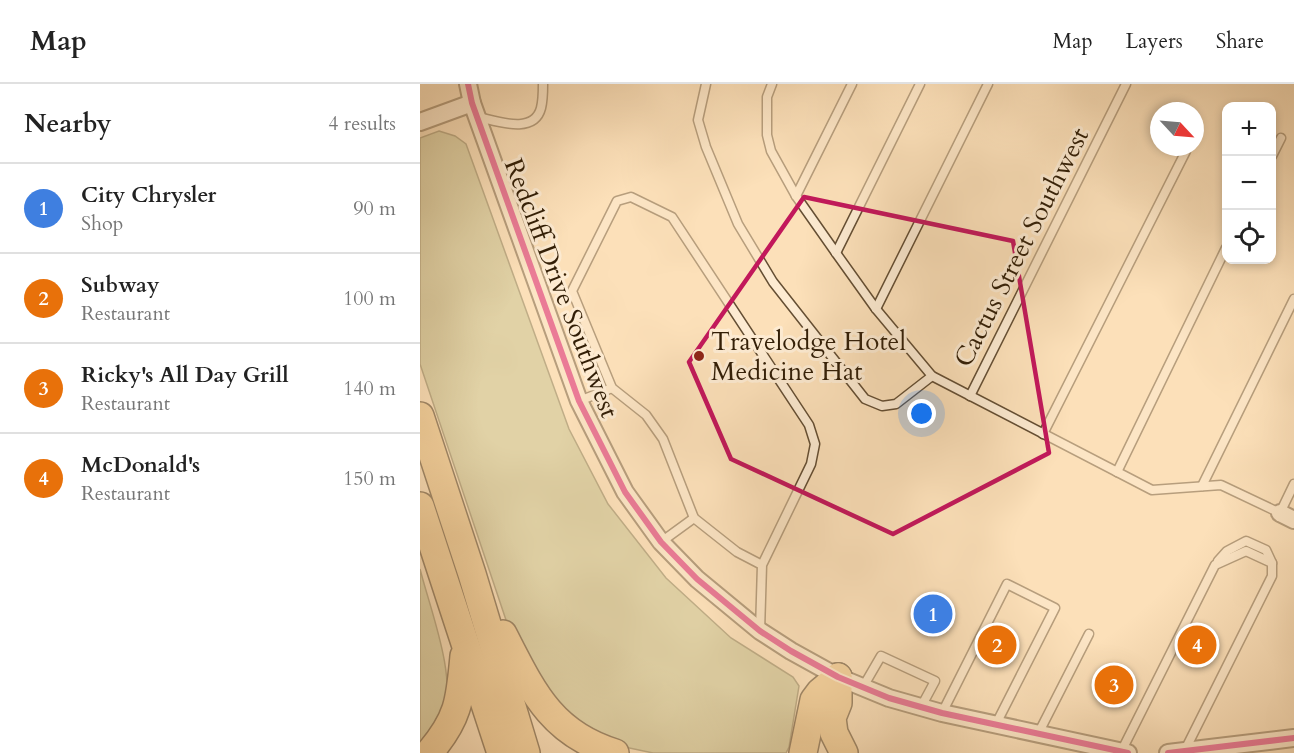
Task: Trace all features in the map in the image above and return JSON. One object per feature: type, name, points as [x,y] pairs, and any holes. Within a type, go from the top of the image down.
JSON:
[{"type":"highway","points":[[420,416],[472,574],[526,753]]},
{"type":"highway","points":[[420,506],[501,753]]},
{"type":"highway","points":[[472,574],[539,701],[569,731],[615,753]]},
{"type":"highway","points":[[429,753],[452,722],[460,695],[465,646]]},
{"type":"highway","points":[[803,753],[814,700],[838,677]]},
{"type":"highway","points":[[838,677],[838,703],[832,718],[834,733],[844,753]]},
{"type":"street","name":"Redcliff Drive Southwest","points":[[468,84],[475,110],[579,401],[625,492],[662,542],[697,579],[760,631],[791,651],[838,677],[889,698],[942,713],[1125,753]]},
{"type":"street","points":[[420,122],[475,110]]},
{"type":"street","points":[[1168,753],[1294,738]]},
{"type":"lane","points":[[475,110],[522,125],[533,120],[541,110],[543,84]]},
{"type":"lane","points":[[706,84],[698,120],[706,147],[738,224],[773,282],[866,399],[882,406],[896,404],[932,376]]},
{"type":"lane","points":[[772,84],[767,97],[767,135],[771,151],[796,196],[876,309],[932,376],[1152,490],[1221,485],[1287,517],[1294,484]]},
{"type":"lane","points":[[796,196],[852,84]]},
{"type":"lane","points":[[836,253],[920,84]]},
{"type":"lane","points":[[876,309],[988,84]]},
{"type":"lane","name":"Cactus Street Southwest","points":[[969,396],[1126,84]]},
{"type":"lane","points":[[1276,148],[1281,138]]},
{"type":"lane","points":[[1043,434],[1183,156]]},
{"type":"lane","points":[[760,631],[762,565],[811,464],[815,444],[809,425],[672,217],[631,197],[617,201],[572,291],[612,388],[646,415],[663,439],[694,519],[737,552],[762,565]]},
{"type":"lane","points":[[1117,472],[1222,259]]},
{"type":"lane","points":[[1202,486],[1294,299]]},
{"type":"lane","points":[[579,401],[612,388]]},
{"type":"lane","points":[[662,542],[694,519]]},
{"type":"lane","points":[[1125,753],[1215,565],[1227,550],[1246,541],[1266,550],[1272,563],[1272,576],[1183,752]]},
{"type":"lane","points":[[942,713],[1007,584],[1055,608],[996,724]]},
{"type":"lane","points":[[1038,735],[1089,634]]},
{"type":"lane","points":[[863,687],[881,656],[935,681],[921,707]]},
{"type":"highlighted area","points":[[804,197],[1013,241],[1049,453],[893,534],[731,459],[689,362]]},
{"type":"green space","points":[[439,131],[455,136],[466,144],[569,429],[608,504],[666,578],[731,638],[793,677],[799,686],[789,747],[786,753],[653,753],[606,743],[581,735],[529,677],[506,620],[420,364],[420,138]]},
{"type":"green space","points":[[420,569],[441,644],[445,664],[447,702],[443,718],[436,731],[420,752]]},
{"type":"cycle path","points":[[468,84],[472,103],[579,401],[625,492],[661,542],[697,579],[760,631],[791,651],[838,677],[889,698],[942,713],[1128,753]]},
{"type":"cycle path","points":[[1168,753],[1294,738]]},
{"type":"place","name":"Travelodge Hotel Medicine Hat","points":[[699,356]]},
{"type":"place","name":"City Chrysler","points":[[933,614]]},
{"type":"place","name":"Subway","points":[[997,645]]},
{"type":"place","name":"McDonald's","points":[[1197,645]]},
{"type":"place","name":"Ricky's All Day Grill","points":[[1114,685]]}]
